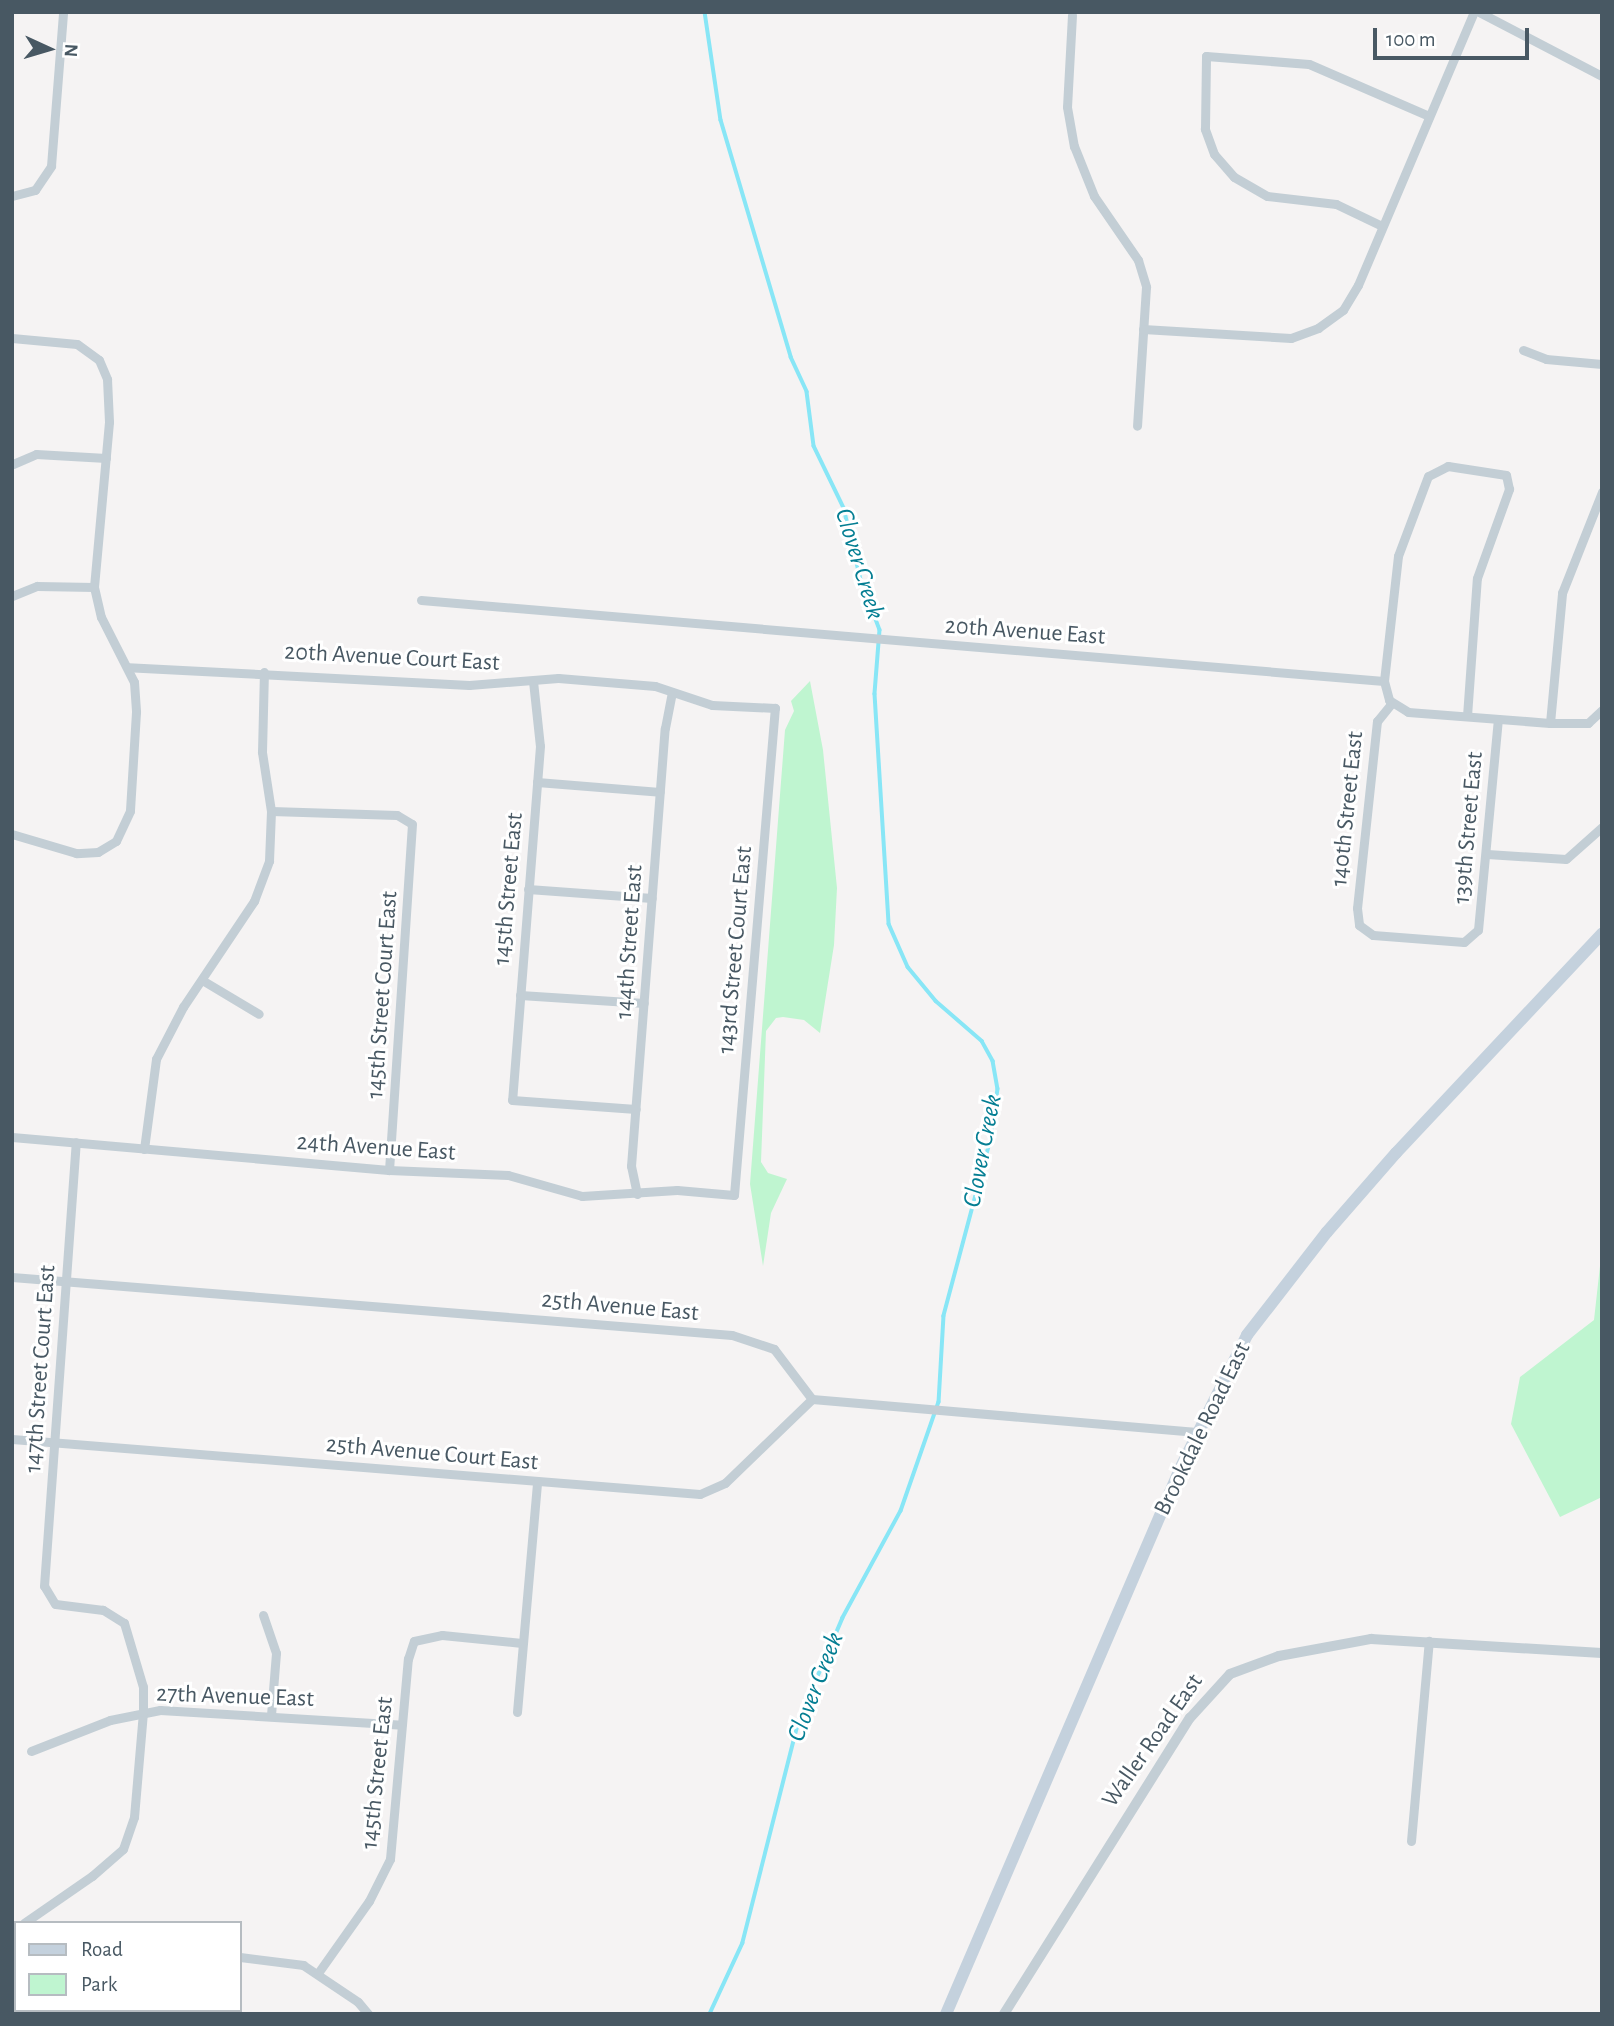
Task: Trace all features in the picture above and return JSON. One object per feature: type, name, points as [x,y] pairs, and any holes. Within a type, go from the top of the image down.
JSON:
[{"type":"main road","name":"Brookdale Road East","points":[[946,2014],[1198,1432],[1247,1335],[1311,1251],[1452,1092],[1602,934]]},
{"type":"street","points":[[12,197],[31,193],[44,183],[52,157],[63,12]]},
{"type":"street","points":[[1143,329],[1272,339],[1304,334],[1331,320],[1351,299],[1429,116],[1477,12],[1602,76]]},
{"type":"street","points":[[1071,13],[1067,96],[1072,136],[1090,188],[1143,271],[1143,329],[1137,426]]},
{"type":"street","points":[[1382,226],[1336,204],[1267,196],[1234,177],[1214,154],[1205,129],[1206,56],[1309,64],[1429,116]]},
{"type":"street","points":[[12,338],[83,348],[99,360],[110,393],[94,587],[101,617],[128,667],[136,712],[128,823],[108,848],[87,854],[12,834]]},
{"type":"street","points":[[1523,350],[1546,359],[1602,364]]},
{"type":"street","points":[[13,464],[36,454],[106,458]]},
{"type":"street","points":[[1467,716],[1477,578],[1508,497],[1506,475],[1448,466],[1428,476],[1398,556],[1384,681],[1391,704],[1408,712],[1550,723],[1588,723],[1602,710]]},
{"type":"street","points":[[1550,723],[1562,593],[1602,492]]},
{"type":"street","points":[[12,596],[37,586],[94,587]]},
{"type":"street","name":"20th Avenue East","points":[[421,600],[1384,681]]},
{"type":"street","name":"20th Avenue Court East","points":[[128,667],[264,672],[469,685],[558,678],[655,686],[712,705],[775,708]]},
{"type":"street","points":[[144,1149],[156,1059],[261,886],[269,861],[271,811],[262,752],[264,672]]},
{"type":"street","name":"145th Street East","points":[[533,681],[539,729],[537,782],[512,1100],[636,1109]]},
{"type":"street","name":"144th Street East","points":[[637,1194],[632,1166],[660,792],[672,693]]},
{"type":"street","name":"140th Street East","points":[[1391,704],[1377,721],[1357,908],[1359,925],[1373,935],[1464,942],[1472,937]]},
{"type":"street","name":"143rd Street Court East","points":[[734,1195],[775,708]]},
{"type":"street","name":"139th Street East","points":[[1472,937],[1480,924],[1498,719]]},
{"type":"street","points":[[537,782],[660,792]]},
{"type":"street","name":"145th Street Court East","points":[[271,811],[397,815],[412,824],[389,1170]]},
{"type":"street","points":[[1487,854],[1571,858],[1602,827]]},
{"type":"street","points":[[528,889],[652,898]]},
{"type":"street","points":[[202,980],[259,1014]]},
{"type":"street","points":[[520,995],[644,1003]]},
{"type":"street","name":"24th Avenue East","points":[[12,1137],[389,1170],[508,1175],[582,1196],[677,1190],[734,1195]]},
{"type":"street","name":"147th Street Court East","points":[[76,1142],[44,1586],[48,1597],[61,1606],[103,1610],[124,1623],[143,1687],[143,1713]]},
{"type":"street","name":"25th Avenue East","points":[[12,1277],[740,1336],[774,1349],[812,1399]]},
{"type":"street","points":[[812,1399],[1198,1432]]},
{"type":"street","name":"25th Avenue Court East","points":[[12,1439],[537,1483],[708,1492],[725,1483],[812,1399]]},
{"type":"street","points":[[517,1712],[537,1483]]},
{"type":"street","points":[[263,1615],[275,1653],[271,1715]]},
{"type":"street","name":"145th Street East","points":[[318,1973],[387,1868],[414,1641],[442,1636],[522,1643]]},
{"type":"street","name":"Waller Road East","points":[[1004,2014],[1093,1866],[1190,1718],[1223,1679],[1258,1661],[1325,1645],[1371,1639],[1602,1653]]},
{"type":"street","points":[[1411,1841],[1429,1641]]},
{"type":"street","points":[[27,1921],[92,1876],[122,1849],[134,1816],[143,1713]]},
{"type":"street","name":"27th Avenue East","points":[[31,1751],[143,1713],[271,1715],[402,1725]]},
{"type":"street","points":[[242,1957],[291,1962],[318,1973],[368,2014]]},
{"type":"green space","points":[[810,681],[823,750],[837,888],[834,945],[820,1033],[804,1020],[783,1017],[776,1018],[766,1031],[761,1162],[768,1173],[787,1179],[771,1213],[763,1266],[750,1184],[785,730],[794,711],[791,701]]},
{"type":"green space","points":[[1602,1248],[1602,1497],[1560,1517],[1511,1424],[1520,1377],[1594,1320]]},
{"type":"waterway","name":"Clover Creek","points":[[705,12],[721,120],[791,357],[807,392],[814,446],[844,508],[861,580],[880,630],[875,694],[889,924],[908,967],[936,1001],[982,1041],[993,1061],[998,1089],[991,1139],[944,1316],[939,1402],[901,1511],[843,1618],[799,1721],[743,1943],[710,2014]]}]
